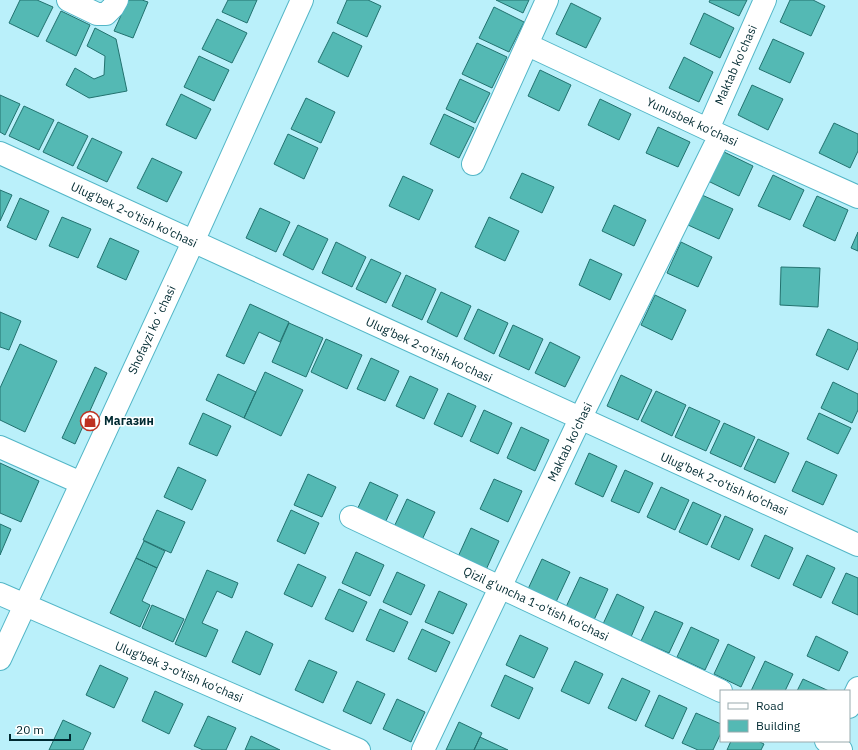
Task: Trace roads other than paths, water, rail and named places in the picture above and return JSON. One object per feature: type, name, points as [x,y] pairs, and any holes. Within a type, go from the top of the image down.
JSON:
[{"type":"street","points":[[68,0],[97,14],[106,14],[114,8],[117,0]]},
{"type":"street","name":"Shofayzi koʻchasi","points":[[0,659],[193,242],[302,0]]},
{"type":"street","points":[[473,164],[547,0]]},
{"type":"street","name":"Maktab ko'chasi","points":[[423,750],[714,132],[765,0]]},
{"type":"street","name":"Yunusbek ko'chasi","points":[[528,45],[714,132],[858,197]]},
{"type":"street","name":"Ulug'bek 2-o'tish ko'chasi","points":[[0,153],[858,545]]},
{"type":"street","points":[[0,448],[81,484]]},
{"type":"street","name":"Qizil g'uncha 1-o'tish ko'chasi","points":[[351,518],[720,691]]},
{"type":"street","name":"Ulug'bek 3-o'tish ko'chasi","points":[[0,594],[359,750]]},
{"type":"street","points":[[850,705],[858,688]]},
{"type":"place","name":"Магазин","points":[[90,421]]}]
